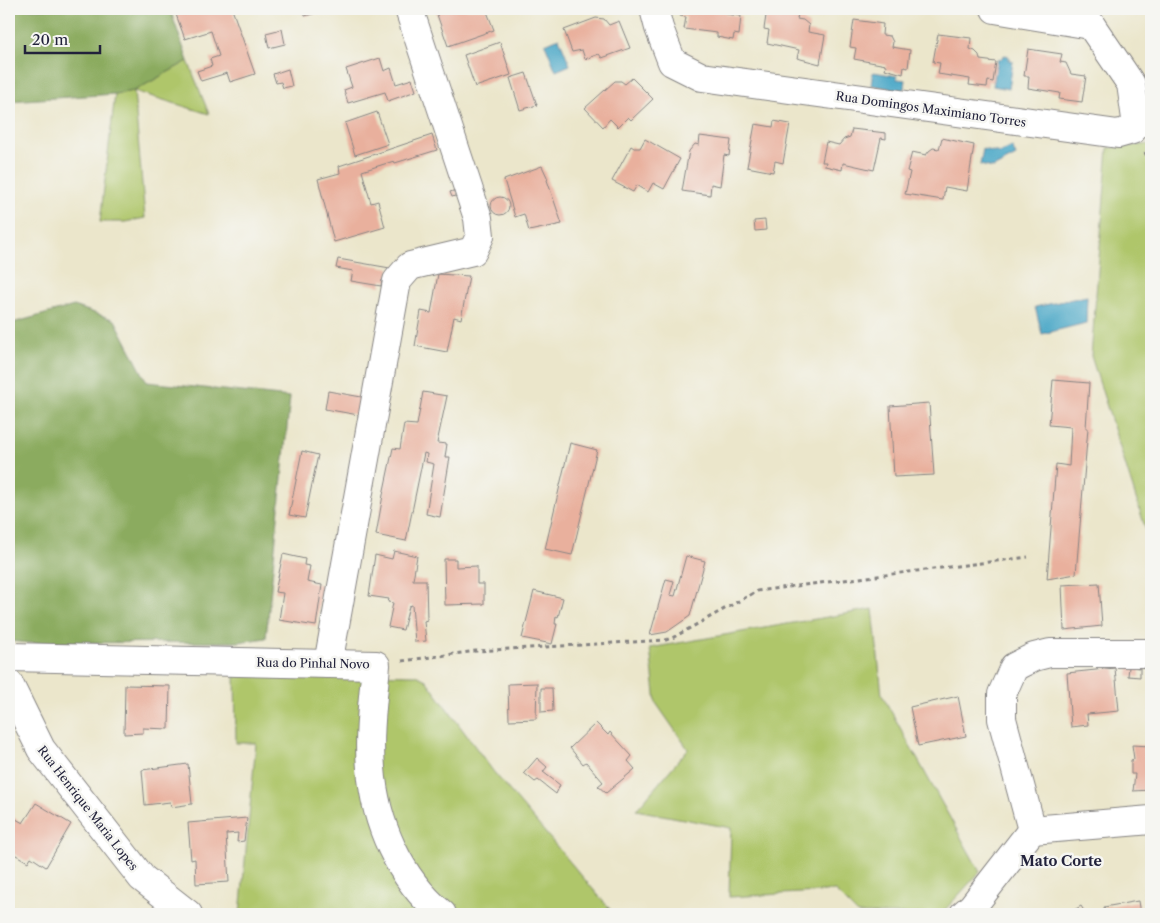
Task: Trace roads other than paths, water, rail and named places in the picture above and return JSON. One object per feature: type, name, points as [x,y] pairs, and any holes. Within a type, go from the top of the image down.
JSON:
[{"type":"street","points":[[328,664],[397,281],[410,266],[473,251],[480,236],[478,218],[409,9]]},
{"type":"street","name":"Rua Domingos Maximiano Torres","points":[[654,9],[672,62],[702,78],[1118,134],[1132,130],[1136,119],[1131,84],[1086,17]]},
{"type":"street","points":[[995,9],[1086,17]]},
{"type":"street","points":[[1032,830],[1002,719],[1002,694],[1014,667],[1034,657],[1050,653],[1151,653]]},
{"type":"street","name":"Rua do Pinhal Novo","points":[[9,656],[376,665],[370,741],[371,767],[377,805],[390,844],[408,878],[431,905],[442,914]]},
{"type":"street","name":"Rua Henrique Maria Lopes","points":[[9,684],[41,749],[142,878],[188,914]]},
{"type":"street","points":[[972,912],[1032,830],[1151,820]]},
{"type":"water","points":[[559,38],[570,65],[556,71],[545,44]]},
{"type":"water","points":[[1006,55],[1009,57],[1009,60],[1013,61],[1009,89],[993,86],[998,59]]},
{"type":"water","points":[[873,72],[897,76],[897,79],[906,80],[904,91],[871,85]]},
{"type":"water","points":[[1012,147],[1016,156],[993,168],[980,165],[983,149],[1000,153]]},
{"type":"water","points":[[1087,296],[1086,323],[1042,334],[1035,307]]},
{"type":"district","name":"Mato Corte","points":[[1061,861]]}]
